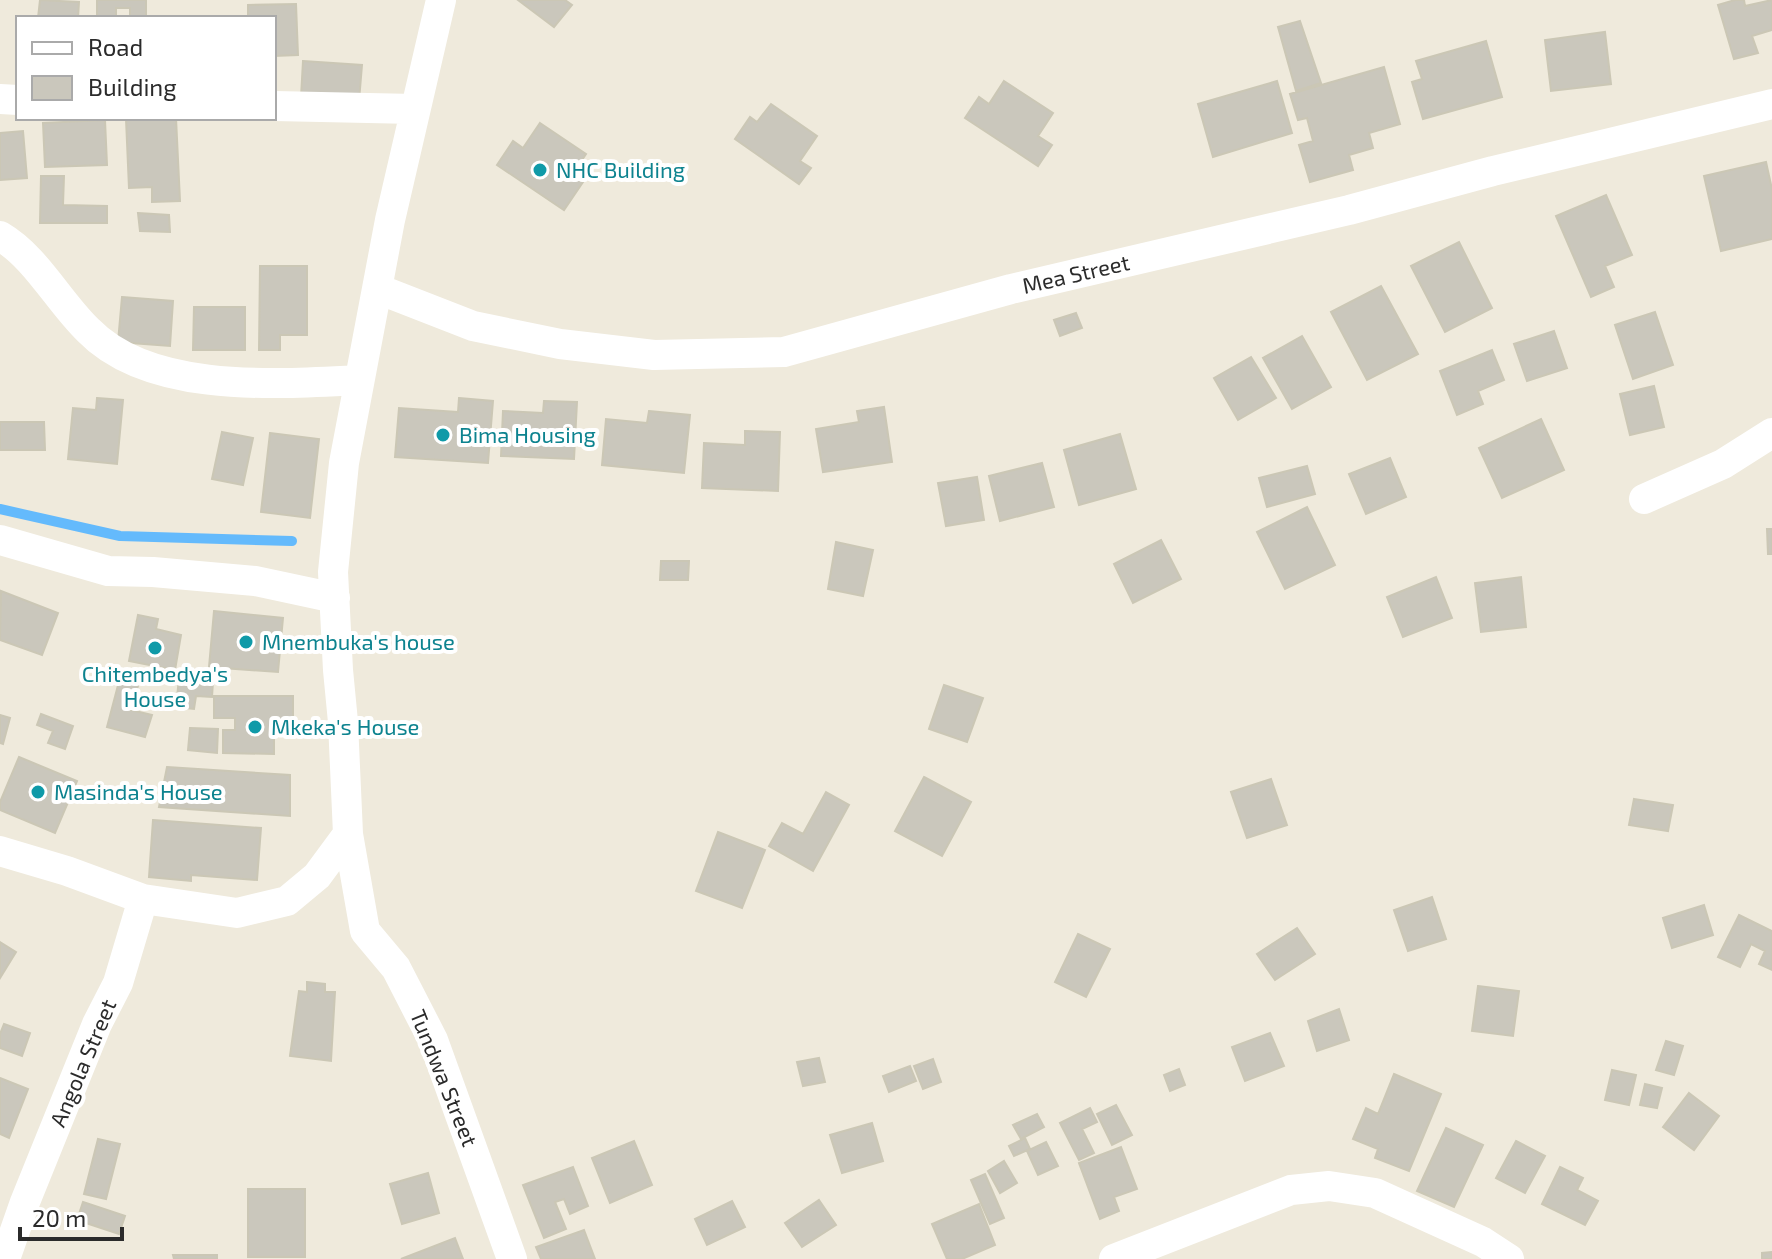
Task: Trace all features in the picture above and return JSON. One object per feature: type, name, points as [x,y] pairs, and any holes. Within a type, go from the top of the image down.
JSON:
[{"type":"street","name":"Tundwa Street","points":[[441,0],[390,220],[344,463],[334,585],[348,834],[365,931],[396,968],[433,1040],[512,1259]]},
{"type":"street","name":"Mea Street","points":[[378,289],[473,326],[560,344],[654,355],[784,352],[1011,289],[1349,210],[1493,171],[1772,104]]},
{"type":"street","points":[[276,106],[415,109]]},
{"type":"street","points":[[0,236],[14,244],[70,313],[102,345],[129,360],[231,383],[359,380]]},
{"type":"street","points":[[1644,499],[1723,464],[1772,433]]},
{"type":"street","points":[[0,540],[108,571],[334,585]]},
{"type":"street","points":[[0,851],[143,899],[237,913],[287,901],[317,876],[348,834]]},
{"type":"street","name":"Angola Street","points":[[5,1259],[12,1199],[118,983],[143,899]]},
{"type":"street","points":[[1114,1259],[1291,1190],[1329,1186],[1375,1193],[1483,1242],[1509,1259]]},
{"type":"building","points":[[40,0],[79,2],[78,16],[38,16]]},
{"type":"building","points":[[97,0],[146,0],[146,16],[130,16],[130,8],[116,8],[116,16],[97,16]]},
{"type":"building","points":[[518,0],[565,0],[572,5],[554,27]]},
{"type":"building","points":[[1744,0],[1745,6],[1772,0],[1772,30],[1752,36],[1758,53],[1734,59],[1718,5]]},
{"type":"building","points":[[296,4],[298,55],[276,56],[276,16],[248,16],[248,5]]},
{"type":"building","points":[[1300,21],[1321,83],[1296,91],[1278,27]]},
{"type":"building","points":[[1605,32],[1611,84],[1551,91],[1545,40]]},
{"type":"building","points":[[1486,41],[1502,97],[1423,119],[1412,82],[1422,79],[1416,61]]},
{"type":"building","points":[[303,61],[362,65],[359,101],[301,97]]},
{"type":"building","points":[[1384,67],[1400,124],[1369,133],[1373,148],[1349,155],[1353,170],[1310,182],[1299,145],[1313,141],[1307,118],[1298,120],[1290,94]]},
{"type":"building","points":[[1004,81],[1053,113],[1038,136],[1052,145],[1038,166],[965,118],[979,97],[989,104]]},
{"type":"building","points":[[1277,81],[1292,133],[1213,157],[1198,104]]},
{"type":"building","name":"NHC Building","points":[[771,104],[817,136],[800,161],[811,168],[799,184],[735,139],[750,117],[757,122]]},
{"type":"building","points":[[105,120],[107,165],[45,167],[43,123]]},
{"type":"building","points":[[126,120],[176,120],[180,201],[152,202],[152,187],[129,188]]},
{"type":"building","name":"NHC Building","points":[[540,123],[586,154],[572,175],[583,182],[564,210],[497,165],[513,141],[523,148]]},
{"type":"building","points":[[23,131],[27,178],[0,180],[0,133]]},
{"type":"building","points":[[1766,162],[1772,189],[1772,239],[1721,251],[1704,176]]},
{"type":"building","points":[[41,176],[64,176],[63,205],[107,206],[107,223],[40,223]]},
{"type":"building","points":[[1606,195],[1632,255],[1605,266],[1614,287],[1591,297],[1556,216]]},
{"type":"building","points":[[138,213],[169,215],[170,232],[140,231]]},
{"type":"building","points":[[1459,242],[1492,308],[1445,332],[1411,266]]},
{"type":"building","points":[[260,266],[307,266],[307,335],[280,335],[280,350],[259,350]]},
{"type":"building","points":[[1381,286],[1418,354],[1367,380],[1331,312]]},
{"type":"building","points":[[122,297],[173,301],[170,346],[118,342]]},
{"type":"building","points":[[194,307],[245,307],[245,350],[193,350]]},
{"type":"building","points":[[1655,312],[1673,365],[1633,379],[1615,325]]},
{"type":"building","points":[[1076,313],[1082,328],[1060,336],[1054,320]]},
{"type":"building","points":[[1554,331],[1567,368],[1527,381],[1514,344]]},
{"type":"building","points":[[1302,336],[1331,387],[1292,409],[1263,358]]},
{"type":"building","points":[[1492,350],[1504,380],[1478,391],[1483,404],[1457,415],[1440,371]]},
{"type":"building","points":[[1251,357],[1276,398],[1238,420],[1214,378]]},
{"type":"building","points":[[1654,386],[1664,427],[1630,435],[1620,394]]},
{"type":"building","points":[[97,398],[123,400],[117,464],[68,459],[73,408],[96,410]]},
{"type":"building","name":"Bima Housing","points":[[459,398],[493,401],[488,463],[395,457],[399,408],[458,412]]},
{"type":"building","name":"Bima Housing","points":[[544,401],[577,402],[574,459],[501,456],[503,411],[543,413]]},
{"type":"building","points":[[884,407],[892,462],[823,472],[816,429],[859,422],[857,411]]},
{"type":"building","name":"Bima Housing","points":[[649,411],[690,415],[684,473],[602,465],[606,419],[647,423]]},
{"type":"building","points":[[1541,419],[1564,470],[1502,498],[1479,448]]},
{"type":"building","points":[[0,422],[44,422],[45,450],[0,450]]},
{"type":"building","points":[[745,431],[780,432],[778,491],[702,488],[704,443],[745,445]]},
{"type":"building","points":[[222,432],[253,438],[243,485],[212,479]]},
{"type":"building","points":[[270,433],[319,439],[310,518],[261,512]]},
{"type":"building","points":[[1120,434],[1136,489],[1079,505],[1064,450]]},
{"type":"building","points":[[1390,458],[1406,497],[1366,514],[1349,474]]},
{"type":"building","points":[[1042,463],[1054,507],[1000,521],[989,476]]},
{"type":"building","points":[[1307,466],[1315,494],[1267,507],[1259,478]]},
{"type":"building","points":[[977,477],[984,520],[946,526],[938,483]]},
{"type":"building","points":[[1307,507],[1335,565],[1285,589],[1257,532]]},
{"type":"building","points":[[1767,529],[1772,529],[1772,554],[1768,554]]},
{"type":"building","points":[[1161,540],[1181,579],[1133,603],[1114,564]]},
{"type":"building","points":[[836,542],[873,550],[863,596],[828,589]]},
{"type":"building","points":[[661,561],[689,561],[688,580],[660,580]]},
{"type":"building","points":[[1436,577],[1452,618],[1403,637],[1387,597]]},
{"type":"building","points":[[1521,577],[1526,627],[1481,632],[1475,583]]},
{"type":"building","points":[[1,591],[58,613],[42,655],[0,640]]},
{"type":"building","name":"Mnembuka's house","points":[[214,611],[283,618],[278,672],[209,667]]},
{"type":"building","name":"Chitembedya's House","points":[[138,615],[158,619],[156,629],[181,635],[175,670],[129,661]]},
{"type":"building","name":"Chitembedya's House","points":[[121,674],[140,679],[131,710],[152,715],[145,737],[107,727]]},
{"type":"building","points":[[179,678],[213,682],[212,697],[196,696],[194,709],[176,707]]},
{"type":"building","points":[[944,685],[983,698],[967,742],[929,729]]},
{"type":"building","name":"Mkeka's House","points":[[214,696],[293,696],[293,723],[274,723],[274,754],[223,753],[223,730],[235,730],[235,718],[214,718]]},
{"type":"building","points":[[41,714],[73,726],[65,749],[48,743],[53,731],[37,725]]},
{"type":"building","points":[[0,715],[10,718],[3,744],[0,743]]},
{"type":"building","points":[[190,728],[218,729],[217,753],[188,750]]},
{"type":"building","name":"Masinda's House","points":[[19,757],[77,781],[55,833],[0,810],[0,802]]},
{"type":"building","points":[[167,767],[290,775],[290,816],[159,807]]},
{"type":"building","points":[[924,777],[971,802],[942,856],[895,831]]},
{"type":"building","points":[[1271,779],[1287,825],[1247,838],[1231,792]]},
{"type":"building","points":[[826,792],[849,805],[813,871],[769,846],[782,823],[803,834]]},
{"type":"building","points":[[1634,799],[1673,805],[1668,831],[1629,825]]},
{"type":"building","points":[[153,820],[261,828],[257,880],[191,875],[191,881],[149,877]]},
{"type":"building","points":[[718,832],[765,850],[742,908],[696,891]]},
{"type":"building","points":[[1432,897],[1446,939],[1408,951],[1394,910]]},
{"type":"building","points":[[1704,905],[1713,935],[1672,948],[1663,918]]},
{"type":"building","points":[[1739,915],[1772,931],[1772,970],[1759,964],[1765,951],[1751,944],[1740,967],[1718,957]]},
{"type":"building","points":[[1297,928],[1315,954],[1275,980],[1257,954]]},
{"type":"building","points":[[1078,934],[1110,949],[1086,997],[1055,982]]},
{"type":"building","points":[[0,942],[16,952],[0,978]]},
{"type":"building","points":[[307,982],[325,984],[325,992],[335,992],[331,1061],[290,1056],[299,991],[307,992]]},
{"type":"building","points":[[1478,986],[1519,991],[1513,1036],[1472,1031]]},
{"type":"building","points":[[1339,1009],[1349,1040],[1317,1051],[1308,1021]]},
{"type":"building","points":[[4,1024],[30,1033],[22,1056],[0,1048]]},
{"type":"building","points":[[1270,1033],[1284,1066],[1245,1081],[1232,1047]]},
{"type":"building","points":[[1666,1041],[1683,1046],[1674,1075],[1656,1070]]},
{"type":"building","points":[[819,1058],[825,1082],[803,1086],[797,1062]]},
{"type":"building","points":[[933,1059],[941,1082],[923,1089],[914,1066]]},
{"type":"building","points":[[910,1066],[916,1081],[889,1092],[883,1076]]},
{"type":"building","points":[[1179,1069],[1185,1085],[1170,1091],[1164,1075]]},
{"type":"building","points":[[1612,1070],[1636,1075],[1629,1105],[1605,1100]]},
{"type":"building","points":[[1394,1074],[1441,1094],[1409,1171],[1375,1158],[1378,1149],[1353,1139],[1366,1108],[1378,1114]]},
{"type":"building","points":[[0,1078],[28,1089],[9,1138],[0,1134]]},
{"type":"building","points":[[1645,1084],[1662,1088],[1657,1108],[1640,1105]]},
{"type":"building","points":[[1689,1093],[1719,1116],[1694,1150],[1663,1127]]},
{"type":"building","points":[[1116,1105],[1132,1135],[1112,1145],[1097,1114]]},
{"type":"building","points":[[1090,1108],[1097,1122],[1082,1129],[1094,1153],[1079,1160],[1060,1123]]},
{"type":"building","points":[[1037,1114],[1044,1127],[1021,1139],[1013,1125]]},
{"type":"building","points":[[872,1123],[883,1161],[842,1173],[830,1135]]},
{"type":"building","points":[[1446,1128],[1483,1145],[1454,1207],[1417,1191]]},
{"type":"building","points":[[1025,1138],[1030,1149],[1014,1156],[1009,1146]]},
{"type":"building","points":[[98,1139],[120,1144],[106,1199],[84,1194]]},
{"type":"building","points":[[634,1141],[652,1185],[610,1203],[592,1158]]},
{"type":"building","points":[[1516,1141],[1545,1156],[1525,1193],[1496,1178]]},
{"type":"building","points":[[1046,1142],[1058,1166],[1038,1175],[1027,1151]]},
{"type":"building","points":[[1121,1147],[1137,1189],[1114,1197],[1119,1211],[1100,1219],[1079,1163]]},
{"type":"building","points":[[1004,1161],[1017,1183],[1000,1193],[988,1171]]},
{"type":"building","points":[[573,1167],[588,1206],[570,1214],[564,1199],[555,1202],[566,1229],[544,1238],[523,1185]]},
{"type":"building","points":[[1560,1167],[1583,1178],[1577,1190],[1598,1201],[1585,1225],[1542,1204]]},
{"type":"building","points":[[428,1173],[439,1213],[402,1224],[390,1184]]},
{"type":"building","points":[[985,1174],[1004,1218],[990,1224],[971,1180]]},
{"type":"building","points":[[248,1189],[305,1189],[305,1257],[248,1257]]},
{"type":"building","points":[[819,1200],[836,1225],[802,1247],[785,1223]]},
{"type":"building","points":[[732,1201],[745,1227],[707,1245],[695,1219]]},
{"type":"building","points":[[83,1202],[125,1216],[119,1234],[77,1220]]},
{"type":"building","points":[[979,1204],[995,1245],[962,1259],[947,1259],[932,1224]]},
{"type":"building","points":[[584,1230],[595,1259],[541,1259],[536,1247]]},
{"type":"building","points":[[455,1238],[463,1259],[401,1259]]},
{"type":"building","points":[[1772,1252],[1772,1259],[1762,1259],[1762,1253]]},
{"type":"building","points":[[173,1255],[217,1255],[217,1259],[174,1259]]},
{"type":"waterway","points":[[0,509],[120,536],[292,541]]},
{"type":"place","name":"NHC Building","points":[[540,170]]},
{"type":"place","name":"Bima Housing","points":[[443,435]]},
{"type":"place","name":"Mnembuka's house","points":[[246,642]]},
{"type":"place","name":"Chitembedya's House","points":[[155,648]]},
{"type":"place","name":"Mkeka's House","points":[[255,727]]},
{"type":"place","name":"Masinda's House","points":[[38,792]]}]
